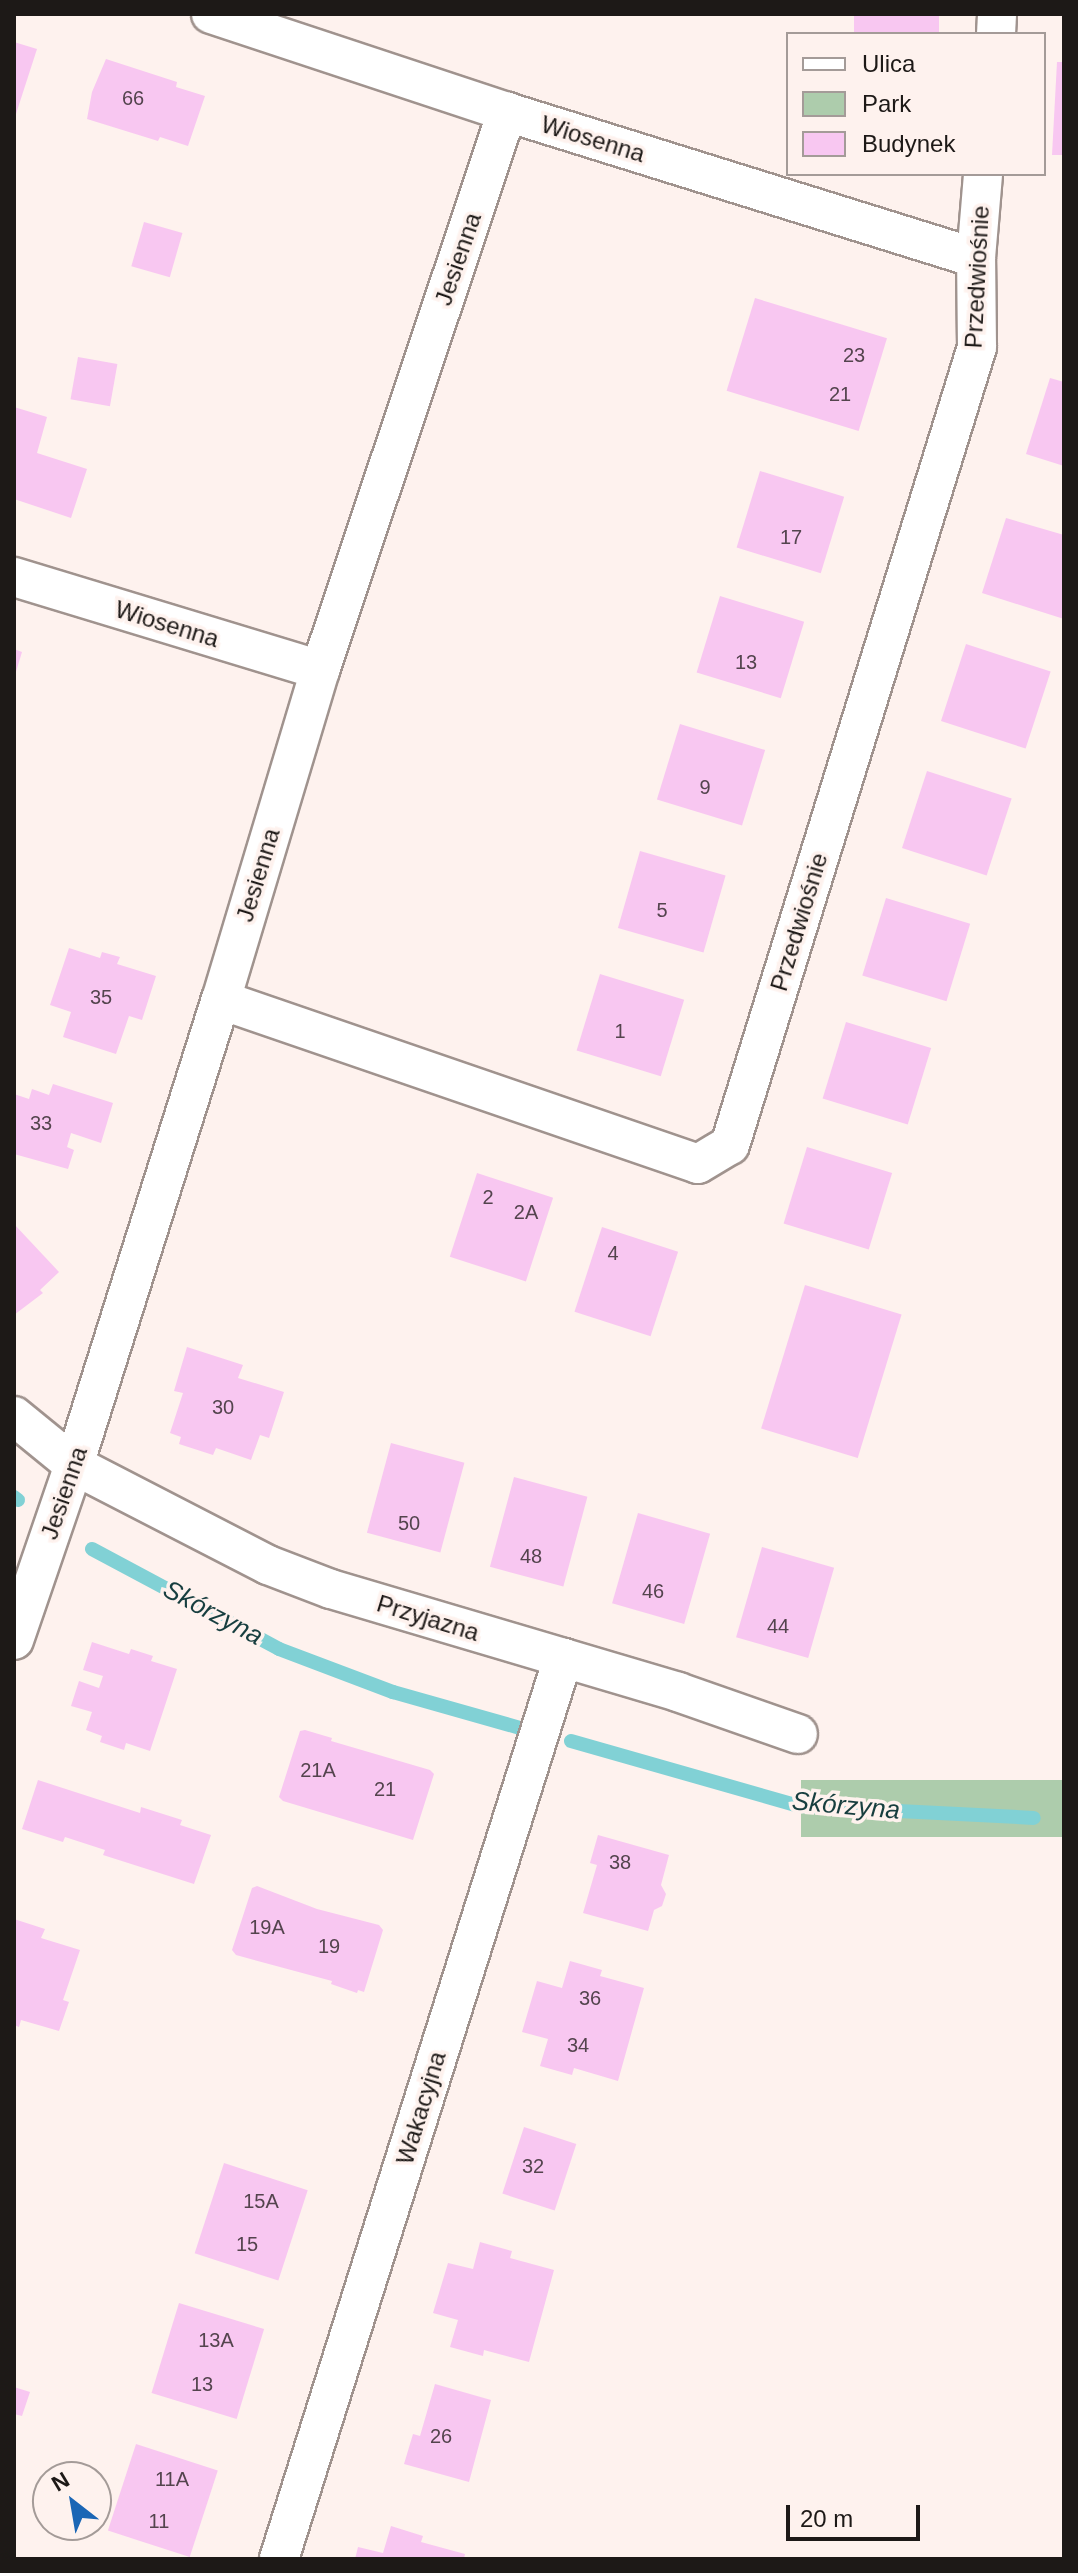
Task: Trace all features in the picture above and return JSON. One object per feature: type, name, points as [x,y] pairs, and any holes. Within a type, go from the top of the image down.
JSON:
[{"type":"street","name":"Wiosenna","points":[[211,14],[507,112],[976,258]]},
{"type":"street","name":"Jesienna","points":[[14,1640],[74,1465],[221,1000],[320,670],[507,112]]},
{"type":"street","name":"Przedwiośnie","points":[[221,1000],[698,1164],[730,1145],[977,347],[976,258],[983,176]]},
{"type":"street","name":"Wiosenna","points":[[14,577],[320,670]]},
{"type":"street","points":[[14,1416],[74,1465]]},
{"type":"street","name":"Przyjazna","points":[[74,1465],[268,1565],[331,1589],[563,1658],[798,1734]]},
{"type":"street","name":"Wakacyjna","points":[[279,2559],[563,1658]]},
{"type":"green space","points":[[801,1780],[1064,1780],[1064,1837],[801,1837]]},
{"type":"building","points":[[854,14],[939,14],[939,32],[854,32]]},
{"type":"building","points":[[14,42],[37,49],[15,117],[14,116]]},
{"type":"building","points":[[106,59],[177,82],[176,87],[205,96],[188,146],[160,137],[158,141],[87,119],[92,92]]},
{"type":"building","points":[[1057,62],[1064,62],[1064,155],[1052,155]]},
{"type":"building","points":[[144,222],[182,233],[170,277],[131,266]]},
{"type":"building","points":[[755,298],[887,338],[859,431],[727,391]]},
{"type":"building","points":[[78,357],[117,364],[110,406],[71,399]]},
{"type":"building","points":[[1050,378],[1064,382],[1064,466],[1026,454]]},
{"type":"building","points":[[14,407],[47,417],[37,453],[87,469],[71,518],[14,499]]},
{"type":"building","points":[[760,471],[844,497],[821,573],[737,548]]},
{"type":"building","points":[[1006,518],[1064,535],[1064,619],[982,593]]},
{"type":"building","points":[[720,596],[804,622],[781,698],[697,673]]},
{"type":"building","points":[[966,644],[1051,672],[1026,749],[941,721]]},
{"type":"building","points":[[14,649],[22,652],[15,675],[14,675]]},
{"type":"building","points":[[680,724],[765,750],[742,826],[657,800]]},
{"type":"building","points":[[927,771],[1012,799],[987,876],[902,848]]},
{"type":"building","points":[[640,851],[726,876],[704,952],[618,928]]},
{"type":"building","points":[[886,898],[970,924],[946,1001],[862,975]]},
{"type":"building","points":[[69,948],[100,958],[102,952],[120,957],[117,964],[156,976],[142,1020],[129,1016],[116,1054],[63,1037],[71,1012],[50,1005]]},
{"type":"building","points":[[600,974],[684,1000],[661,1076],[577,1051]]},
{"type":"building","points":[[846,1022],[931,1048],[908,1125],[823,1099]]},
{"type":"building","points":[[53,1084],[113,1103],[101,1143],[71,1133],[67,1147],[74,1150],[68,1169],[14,1154],[14,1094],[29,1099],[32,1089],[49,1095]]},
{"type":"building","points":[[807,1147],[892,1173],[869,1250],[784,1224]]},
{"type":"building","points":[[477,1173],[553,1198],[526,1281],[450,1257]]},
{"type":"building","points":[[14,1224],[59,1272],[40,1290],[43,1293],[14,1315]]},
{"type":"building","points":[[602,1227],[678,1252],[651,1336],[574,1312]]},
{"type":"building","points":[[805,1285],[902,1315],[858,1458],[761,1428]]},
{"type":"building","points":[[187,1347],[243,1365],[238,1378],[284,1392],[269,1438],[260,1435],[251,1460],[216,1448],[213,1455],[179,1444],[181,1437],[170,1433],[183,1393],[174,1391]]},
{"type":"building","points":[[391,1443],[464,1463],[440,1553],[367,1533]]},
{"type":"building","points":[[514,1477],[587,1497],[563,1587],[490,1567]]},
{"type":"building","points":[[638,1513],[710,1534],[684,1624],[612,1603]]},
{"type":"building","points":[[762,1547],[834,1568],[808,1658],[736,1637]]},
{"type":"building","points":[[92,1642],[129,1654],[131,1649],[153,1656],[151,1661],[177,1669],[150,1751],[126,1743],[124,1750],[100,1742],[102,1736],[86,1730],[92,1712],[71,1706],[79,1681],[99,1688],[103,1676],[83,1670]]},
{"type":"building","points":[[300,1731],[332,1738],[331,1741],[430,1770],[434,1774],[413,1840],[283,1801],[279,1797]]},
{"type":"building","points":[[38,1780],[140,1813],[141,1807],[182,1820],[180,1825],[211,1835],[194,1884],[103,1855],[105,1850],[65,1837],[63,1842],[22,1829]]},
{"type":"building","points":[[598,1835],[669,1855],[661,1885],[666,1894],[662,1906],[654,1910],[648,1931],[583,1913],[597,1865],[590,1863]]},
{"type":"building","points":[[257,1886],[317,1909],[379,1925],[383,1930],[364,1992],[358,1990],[357,1993],[331,1984],[332,1981],[236,1955],[232,1950],[252,1888]]},
{"type":"building","points":[[14,1919],[45,1929],[41,1938],[80,1950],[63,2000],[69,2002],[59,2031],[21,2020],[19,2027],[14,2025]]},
{"type":"building","points":[[570,1961],[602,1970],[600,1976],[644,1988],[618,2081],[574,2068],[572,2075],[540,2066],[548,2039],[522,2032],[537,1981],[562,1988]]},
{"type":"building","points":[[524,2127],[576,2144],[555,2211],[502,2194]]},
{"type":"building","points":[[224,2163],[308,2190],[278,2281],[195,2253]]},
{"type":"building","points":[[480,2242],[512,2251],[510,2258],[554,2270],[529,2362],[484,2350],[483,2356],[450,2347],[458,2320],[433,2313],[448,2263],[473,2269]]},
{"type":"building","points":[[179,2303],[264,2329],[237,2419],[152,2393]]},
{"type":"building","points":[[435,2384],[491,2400],[469,2482],[404,2464],[413,2434],[420,2436]]},
{"type":"building","points":[[14,2387],[30,2392],[22,2416],[14,2414]]},
{"type":"building","points":[[136,2444],[218,2471],[190,2557],[112,2532],[112,2518]]},
{"type":"building","points":[[391,2526],[423,2536],[421,2542],[465,2554],[464,2559],[355,2559],[358,2547],[383,2553]]},
{"type":"waterway","name":"Skórzyna","points":[[14,1497],[18,1500]]},
{"type":"waterway","name":"Skórzyna","points":[[92,1549],[279,1649],[393,1692],[520,1728]]},
{"type":"waterway","name":"Skórzyna","points":[[571,1741],[799,1806],[1034,1818]]}]
